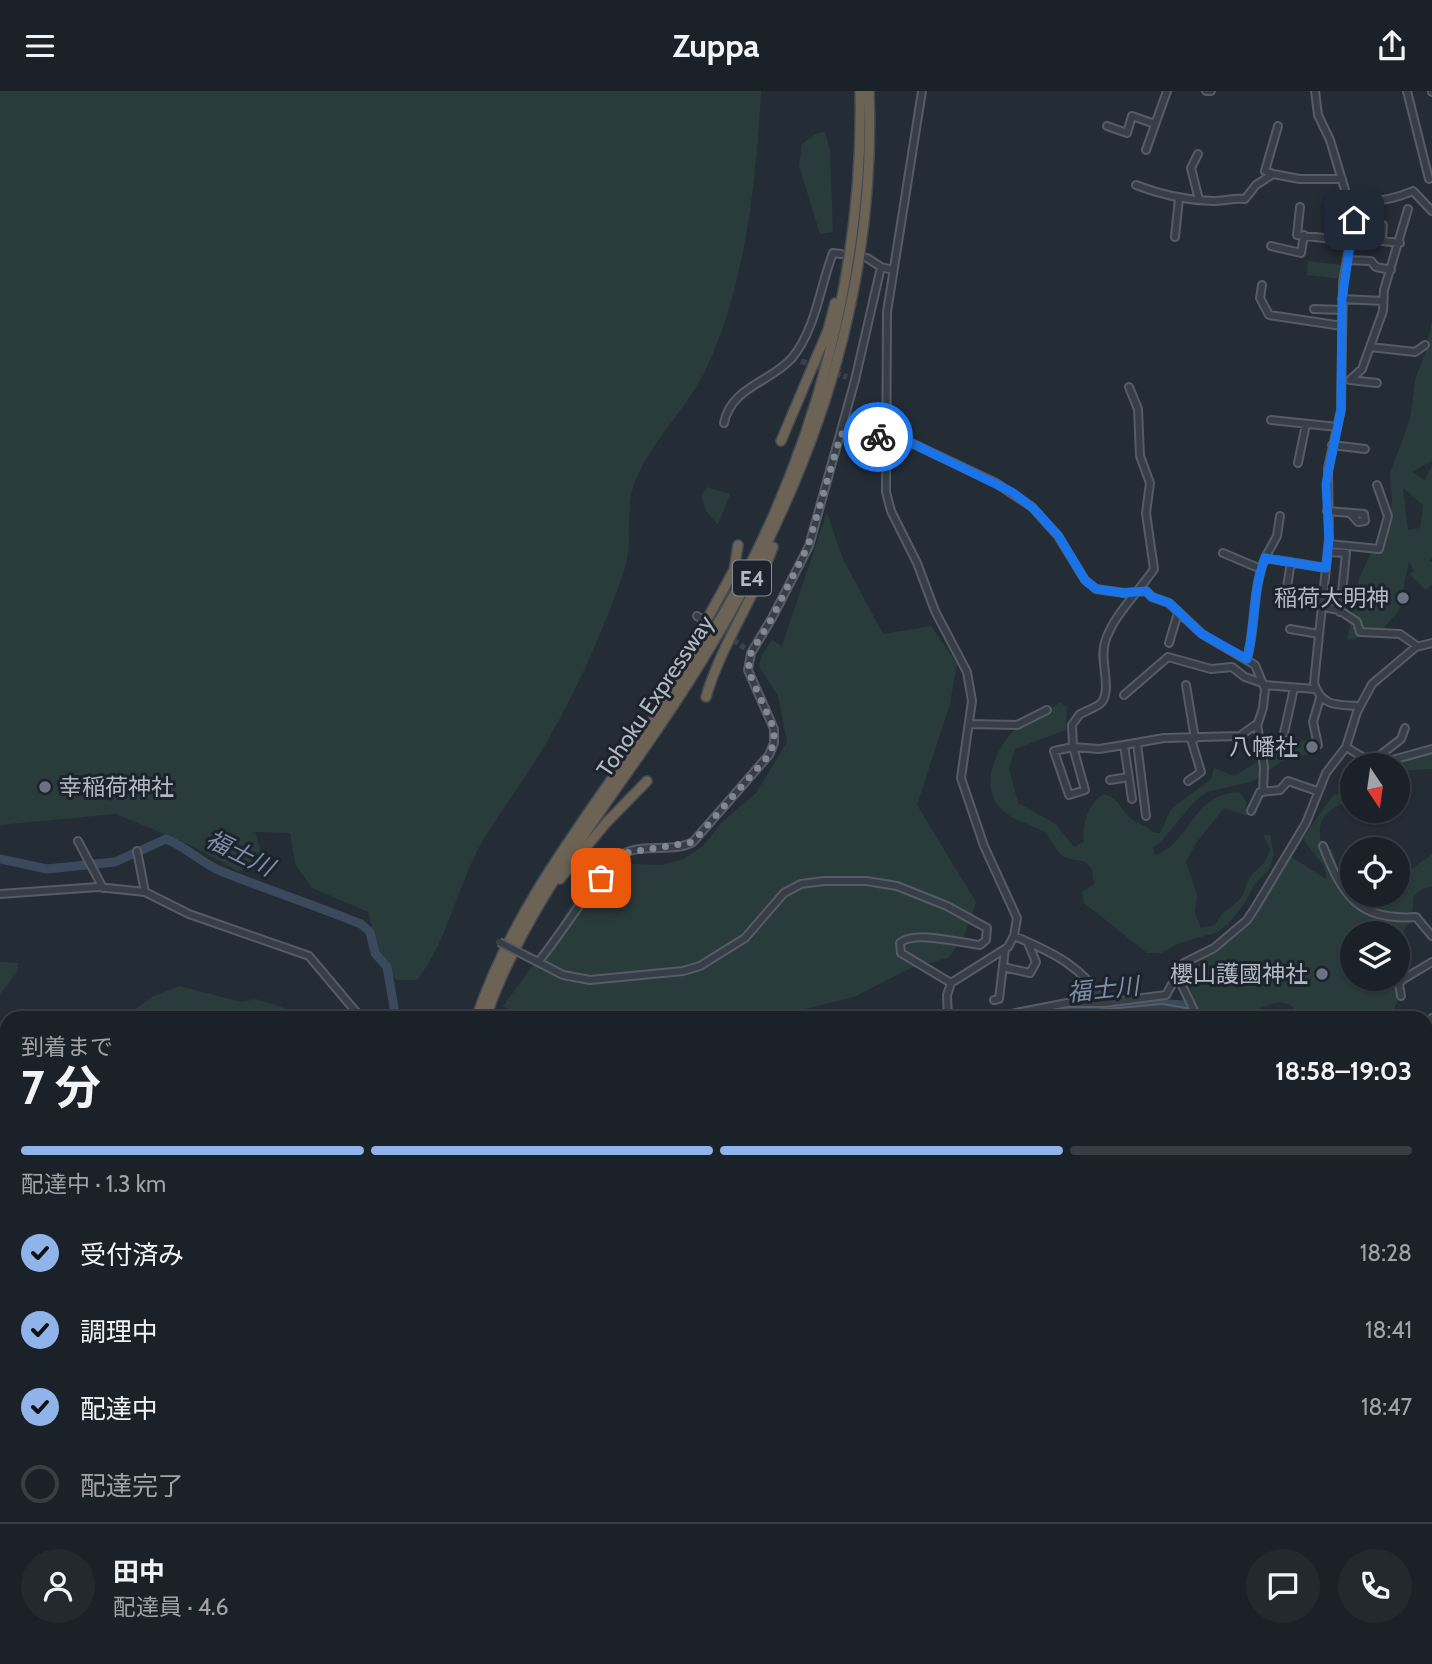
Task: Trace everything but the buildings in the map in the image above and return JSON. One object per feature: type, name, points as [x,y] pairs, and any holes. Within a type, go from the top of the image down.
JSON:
[{"type":"highway","name":"Tohoku Expressway","points":[[481,1011],[525,910],[728,605],[768,525],[792,467],[823,373],[839,310],[851,241],[859,169],[860,91]]},
{"type":"highway","name":"Tohoku Expressway","points":[[482,1011],[533,914],[568,857],[719,637],[767,548],[800,469],[843,336],[863,241],[871,159],[869,91]]},
{"type":"highway","points":[[782,441],[828,330],[851,241]]},
{"type":"highway","points":[[706,697],[713,673],[769,557],[800,469]]},
{"type":"highway","points":[[635,746],[717,604],[734,570],[738,545]]},
{"type":"highway","points":[[533,914],[606,823],[647,781]]},
{"type":"street","points":[[922,91],[887,312],[886,492],[891,511],[918,563],[935,611],[967,672],[972,690],[961,778],[984,846],[1017,918],[1014,936],[1004,949],[951,983],[947,995],[948,1011]]},
{"type":"street","points":[[1146,150],[1167,91]]},
{"type":"street","points":[[1315,91],[1318,115],[1342,179],[1352,226],[1341,310],[1342,379],[1337,427],[1326,484],[1329,544],[1315,689],[1327,703],[1360,706]]},
{"type":"street","points":[[1407,91],[1429,179]]},
{"type":"street","points":[[1107,126],[1127,133],[1132,116],[1155,124]]},
{"type":"street","points":[[1278,126],[1265,171],[1300,179],[1342,179]]},
{"type":"street","points":[[1198,154],[1192,168],[1199,200]]},
{"type":"street","points":[[1136,185],[1165,197],[1199,200],[1245,199],[1256,185],[1273,174]]},
{"type":"street","points":[[1347,196],[1360,201],[1400,198],[1413,191],[1432,211]]},
{"type":"street","points":[[1175,237],[1179,198]]},
{"type":"street","points":[[1300,207],[1297,235],[1350,241]]},
{"type":"street","points":[[1350,380],[1362,369],[1383,311],[1383,301],[1408,209]]},
{"type":"street","points":[[1352,226],[1383,225],[1382,241],[1400,243]]},
{"type":"street","points":[[1271,247],[1301,254],[1304,235]]},
{"type":"street","points":[[724,423],[740,394],[793,356],[813,317],[833,253],[841,254]]},
{"type":"street","points":[[867,258],[881,267],[893,270]]},
{"type":"street","points":[[1347,260],[1371,261],[1376,267],[1391,270]]},
{"type":"street","points":[[536,961],[618,858],[644,848],[676,847],[693,842],[769,755],[774,743],[774,729],[748,670],[748,650],[772,618],[808,546],[841,434],[881,267]]},
{"type":"street","points":[[1262,285],[1260,299],[1269,315],[1342,326]]},
{"type":"street","points":[[1342,299],[1383,301]]},
{"type":"street","points":[[1314,309],[1341,310]]},
{"type":"street","points":[[1370,347],[1410,352],[1420,350],[1425,345]]},
{"type":"street","points":[[793,356],[801,361]]},
{"type":"street","points":[[847,377],[855,380]]},
{"type":"street","points":[[1342,379],[1377,383]]},
{"type":"street","points":[[1129,387],[1138,409],[1140,456],[1150,483],[1146,513],[1154,569],[1125,606],[1105,642],[1104,698],[1101,704],[1079,715],[1072,725],[1073,747],[1085,790],[1069,795],[1054,751],[1073,747],[1100,749],[1164,738],[1240,736],[1257,724]]},
{"type":"street","points":[[1271,420],[1337,427]]},
{"type":"street","points":[[1298,463],[1306,424]]},
{"type":"street","points":[[841,434],[901,438],[1012,492],[1032,507],[1058,535],[1085,580],[1096,589],[1124,593],[1140,589],[1169,603],[1202,634],[1255,665],[1263,684],[1263,708],[1257,724],[1264,767],[1263,792],[1251,811]]},
{"type":"street","points":[[1332,445],[1365,449]]},
{"type":"street","points":[[1329,544],[1379,549],[1388,516],[1377,485]]},
{"type":"street","points":[[1327,511],[1350,513]]},
{"type":"street","points":[[1247,659],[1254,629],[1254,598],[1265,558],[1277,536],[1280,516]]},
{"type":"street","points":[[1328,552],[1346,553],[1340,612]]},
{"type":"street","points":[[1223,554],[1261,569]]},
{"type":"street","points":[[1265,558],[1326,568]]},
{"type":"street","points":[[1286,593],[1291,562]]},
{"type":"street","points":[[1323,607],[1340,612],[1357,622],[1360,632],[1400,634],[1418,646]]},
{"type":"street","points":[[1169,643],[1178,613]]},
{"type":"street","points":[[1290,629],[1319,634]]},
{"type":"street","points":[[1026,1011],[1067,1003],[1104,1003],[1166,995],[1184,963],[1214,949],[1247,920],[1306,823],[1317,791],[1337,756],[1346,747],[1360,706],[1372,684],[1418,646],[1432,643]]},
{"type":"street","points":[[1124,695],[1168,657],[1211,669],[1232,667],[1245,677],[1263,684],[1315,689]]},
{"type":"street","points":[[1186,685],[1193,739],[1201,772],[1188,781]]},
{"type":"street","points":[[1284,733],[1294,688]]},
{"type":"street","points":[[1318,745],[1313,722],[1320,698]]},
{"type":"street","points":[[969,724],[1017,725],[1047,710]]},
{"type":"street","points":[[1385,753],[1401,739],[1405,728]]},
{"type":"street","points":[[1137,743],[1146,816]]},
{"type":"street","points":[[1124,745],[1132,799]]},
{"type":"street","points":[[1346,747],[1354,753]]},
{"type":"street","points":[[1410,755],[1432,749]]},
{"type":"street","points":[[1110,780],[1129,778]]},
{"type":"street","points":[[1263,792],[1280,790],[1289,781],[1317,791]]},
{"type":"street","points":[[78,841],[103,888]]},
{"type":"street","points":[[1323,846],[1341,885],[1354,901],[1385,918],[1416,917],[1432,936]]},
{"type":"street","points":[[137,851],[145,892]]},
{"type":"street","points":[[497,940],[563,975],[590,980],[684,971],[700,966],[746,938],[784,893],[802,884],[884,882],[924,897],[987,929],[986,940],[980,945],[927,937],[905,939],[900,943],[901,953],[951,983]]},
{"type":"street","points":[[0,894],[103,888],[145,892],[189,915],[309,955],[355,1011]]},
{"type":"street","points":[[1014,936],[1074,965],[1093,984],[1104,1003]]},
{"type":"street","points":[[1003,967],[1030,973],[1036,962],[1028,942]]},
{"type":"street","points":[[994,1000],[999,999],[1004,949]]},
{"type":"street","points":[[1401,996],[1399,984],[1402,979],[1432,962]]},
{"type":"street","points":[[1178,977],[1194,1011]]},
{"type":"street","points":[[1130,1011],[1162,1008],[1179,1011]]},
{"type":"shaded area","points":[[0,91],[761,91],[747,231],[732,300],[721,333],[700,380],[651,451],[635,482],[630,503],[624,571],[580,678],[540,753],[482,842],[437,948],[417,980],[396,980],[379,953],[368,912],[312,888],[295,864],[290,833],[255,832],[264,862],[238,871],[192,846],[116,814],[0,825]]},
{"type":"shaded area","points":[[825,132],[830,150],[833,232],[820,234],[799,166],[802,144],[815,134]]},
{"type":"shaded area","points":[[1308,261],[1343,265],[1342,279],[1307,275]]},
{"type":"shaded area","points":[[1432,321],[1432,461],[1412,472],[1425,480],[1432,465],[1432,557],[1429,561],[1432,562],[1432,585],[1426,590],[1409,574],[1414,571],[1409,561],[1399,610],[1379,634],[1347,640],[1359,578],[1372,551],[1386,533],[1392,502],[1390,473],[1410,419],[1416,376],[1425,354]],"holes":[[[1403,488],[1423,505],[1420,528],[1408,530]]]},
{"type":"shaded area","points":[[707,487],[730,494],[718,525],[706,511],[701,496]]},
{"type":"shaded area","points":[[827,512],[842,557],[883,634],[931,626],[957,664],[950,704],[917,805],[976,902],[963,939],[948,958],[911,968],[854,997],[797,1011],[510,1011],[503,1006],[549,943],[578,892],[602,863],[663,865],[683,859],[703,846],[722,822],[756,793],[787,742],[778,696],[759,667],[761,656],[772,640],[782,646]]},
{"type":"shaded area","points":[[1060,702],[1067,707],[1066,730],[1015,749],[1009,769],[1018,803],[1056,824],[1074,847],[1084,842],[1087,815],[1094,802],[1104,794],[1114,799],[1133,820],[1152,832],[1160,833],[1171,809],[1211,779],[1214,768],[1234,776],[1281,748],[1319,736],[1321,745],[1310,754],[1282,761],[1254,781],[1207,792],[1194,802],[1161,842],[1153,847],[1155,855],[1176,842],[1210,801],[1239,792],[1246,801],[1248,816],[1224,808],[1196,843],[1186,862],[1197,894],[1195,913],[1201,928],[1215,925],[1240,899],[1251,876],[1265,861],[1270,849],[1263,835],[1270,835],[1274,854],[1269,869],[1255,884],[1228,924],[1218,932],[1180,943],[1161,953],[1147,953],[1084,903],[1082,892],[1094,884],[1092,869],[1084,861],[1065,857],[1054,846],[1047,833],[1008,815],[995,801],[991,789],[993,764],[1006,740],[1023,722]]},
{"type":"shaded area","points":[[1432,753],[1432,769],[1410,770],[1410,758]]},
{"type":"shaded area","points":[[1340,793],[1340,805],[1323,818],[1320,839],[1322,848],[1332,849],[1340,872],[1340,907],[1410,907],[1410,870],[1432,854],[1432,887],[1422,889],[1414,896],[1410,923],[1340,921],[1340,991],[1398,991],[1398,1001],[1393,1011],[1297,1011],[1290,1005],[1279,1002],[1250,1011],[1199,1011],[1190,984],[1193,972],[1200,962],[1234,936],[1252,918],[1290,856],[1326,879],[1324,867],[1304,837],[1333,795]]},
{"type":"shaded area","points":[[0,962],[19,963],[16,974],[0,994]]},
{"type":"shaded area","points":[[179,986],[242,1002],[256,999],[294,1011],[133,1011],[152,997]]},
{"type":"waterway","name":"福士川","points":[[0,859],[47,869],[115,862],[166,839],[223,872],[361,924],[370,932],[375,953],[387,967],[395,1011]]},
{"type":"waterway","name":"福士川","points":[[1081,1011],[1153,1003],[1185,1005],[1189,1011]]},
{"type":"tunnel","points":[[801,361],[847,377]]},
{"type":"tunnel","points":[[703,620],[745,648]]},
{"type":"way so far","points":[[601,878],[612,863],[625,853],[644,848],[676,847],[693,842],[769,755],[774,743],[774,729],[748,670],[751,653],[808,546],[841,434],[878,437]]},
{"type":"place","name":"稲荷大明神","points":[[1403,598]]},
{"type":"place","name":"八幡社","points":[[1312,747]]},
{"type":"place","name":"幸稲荷神社","points":[[45,787]]},
{"type":"place","name":"櫻山護國神社","points":[[1322,974]]},
{"type":"route","points":[[878,437],[901,438],[1012,492],[1032,507],[1058,535],[1085,580],[1096,589],[1124,593],[1140,589],[1146,591],[1152,597],[1169,603],[1186,622],[1202,634],[1247,659],[1253,638],[1254,598],[1265,558],[1326,568],[1329,539],[1326,484],[1331,447],[1341,410],[1343,282],[1354,220]]}]
